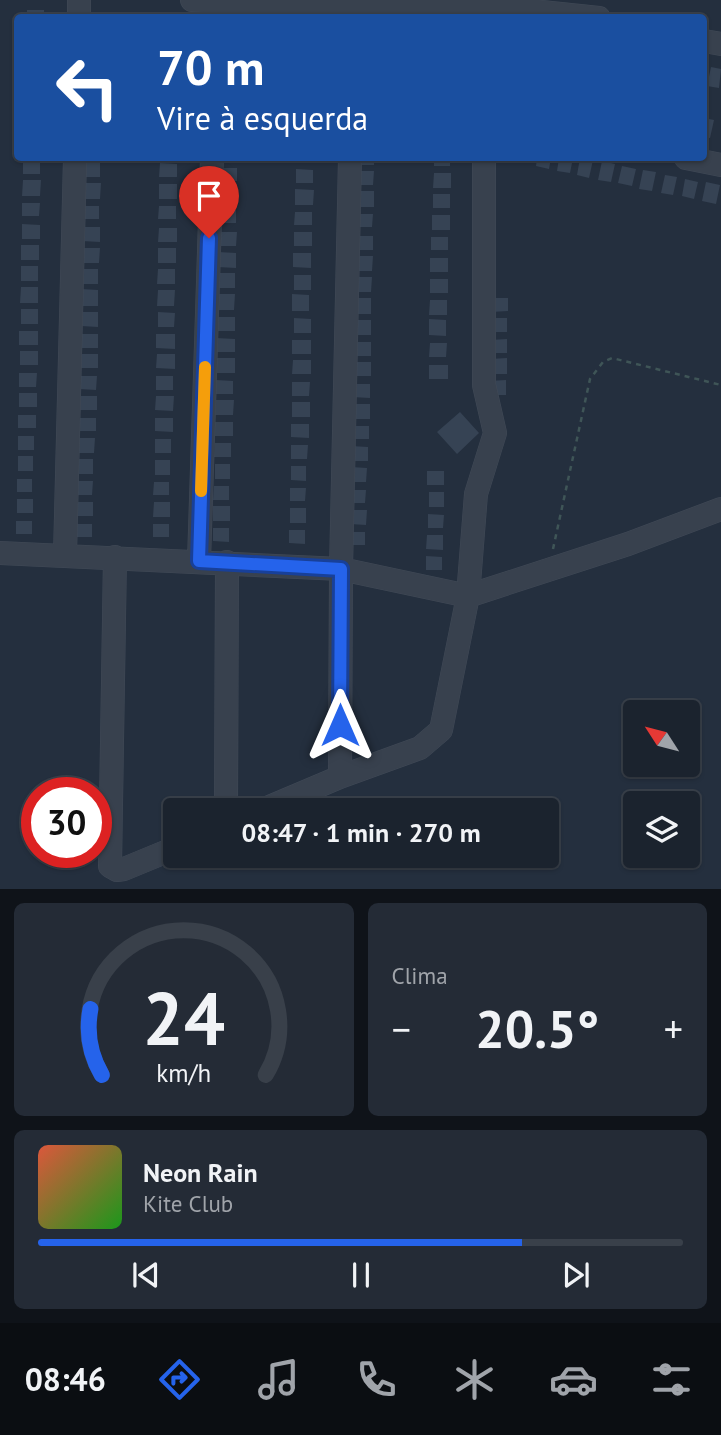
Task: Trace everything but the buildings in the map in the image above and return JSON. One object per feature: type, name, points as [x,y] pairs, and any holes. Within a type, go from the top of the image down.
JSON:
[{"type":"street","points":[[192,0],[353,8],[495,8],[557,14]]},
{"type":"street","points":[[65,555],[75,161]]},
{"type":"street","points":[[199,561],[212,161]]},
{"type":"street","points":[[340,777],[341,569],[350,161]]},
{"type":"street","points":[[290,798],[420,748],[441,730],[468,596],[476,494],[495,433],[484,386],[484,161]]},
{"type":"street","points":[[701,161],[721,165]]},
{"type":"street","points":[[0,552],[341,569],[468,596],[628,544],[721,509]]},
{"type":"street","points":[[115,558],[110,866],[117,870],[124,869],[163,853]]},
{"type":"street","points":[[226,798],[227,562]]},
{"type":"path","points":[[548,570],[590,379],[603,362],[611,358],[721,385]]},
{"type":"slow traffic","points":[[201,491],[205,367]]},
{"type":"route","points":[[209,238],[199,561],[341,569],[340,725]]}]
